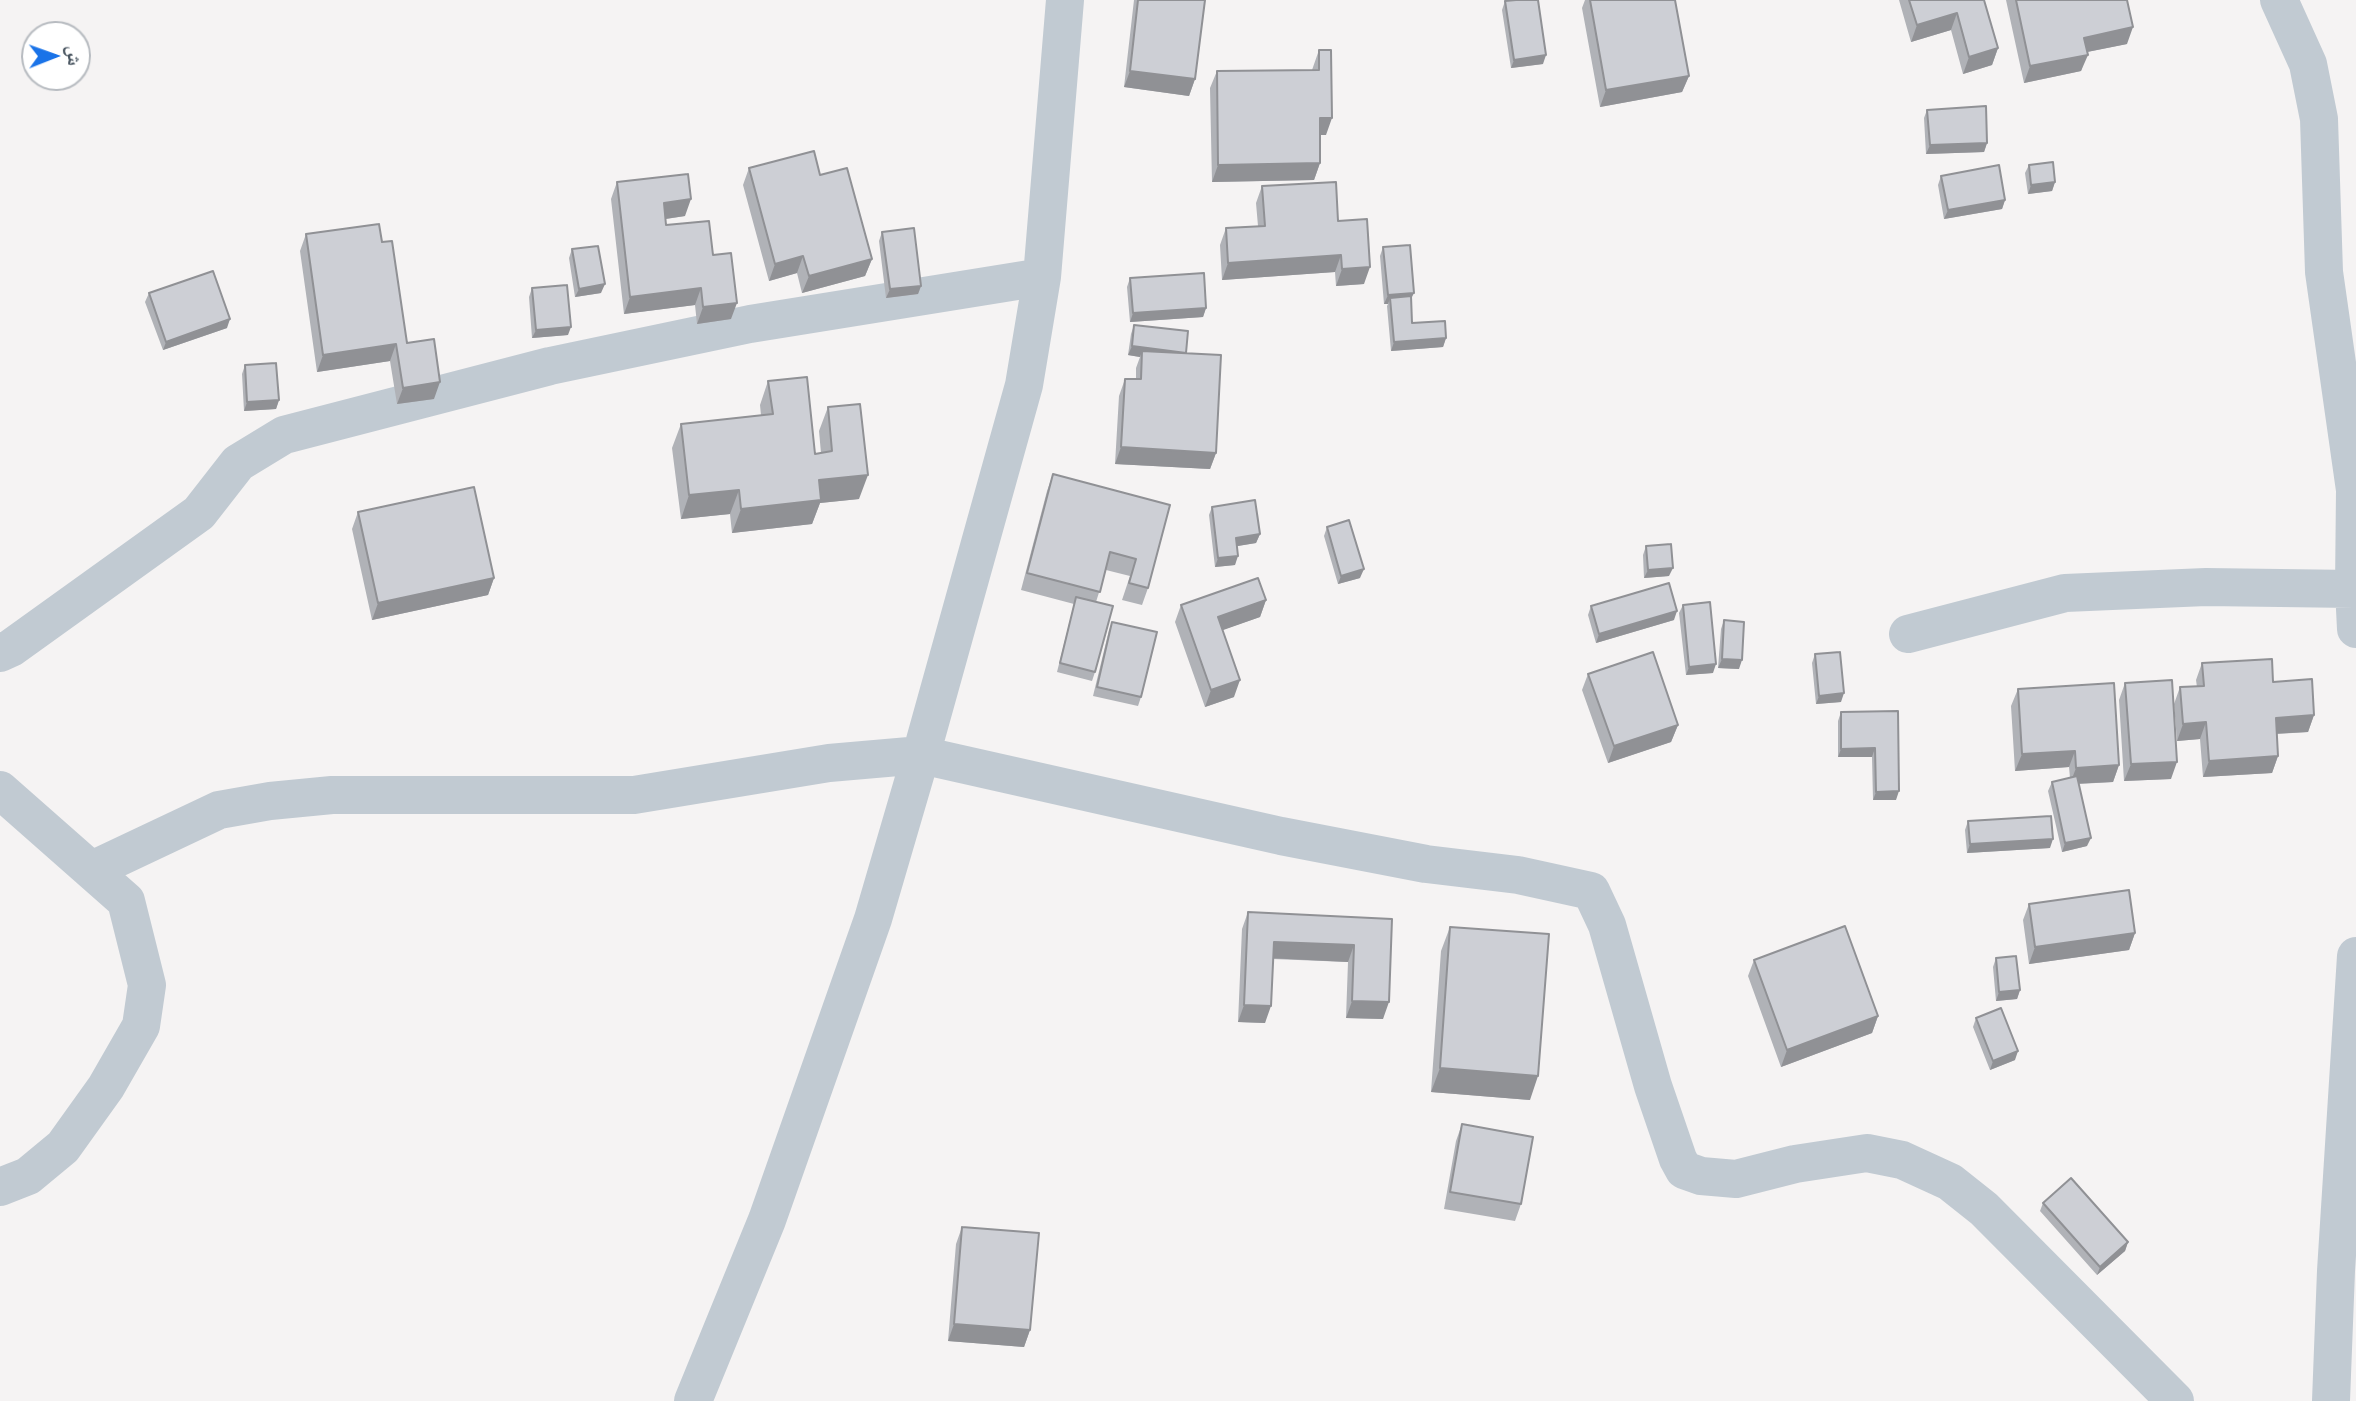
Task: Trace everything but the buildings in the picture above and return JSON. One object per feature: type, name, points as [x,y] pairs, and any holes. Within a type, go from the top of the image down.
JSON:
[{"type":"street","points":[[694,1401],[766,1220],[864,946],[921,755],[1024,385],[1042,277],[1065,0]]},
{"type":"street","points":[[2279,0],[2308,64],[2319,119],[2324,272],[2355,490],[2356,629]]},
{"type":"street","points":[[0,653],[11,648],[199,513],[238,463],[284,435],[550,366],[750,324],[1042,277]]},
{"type":"street","points":[[1908,634],[2065,593],[2206,587],[2354,589]]},
{"type":"street","points":[[92,870],[219,810],[270,801],[332,795],[634,795],[829,763],[921,755],[1281,835],[1426,864],[1518,875],[1591,891],[1607,925],[1653,1086],[1684,1170],[1701,1176],[1736,1179],[1795,1164],[1867,1153],[1902,1160],[1950,1182],[1984,1209],[2175,1401]]},
{"type":"street","points":[[0,790],[126,901],[147,985],[141,1026],[106,1087],[63,1147],[29,1177],[0,1187]]},
{"type":"street","points":[[2331,1401],[2336,1270],[2356,956]]}]
